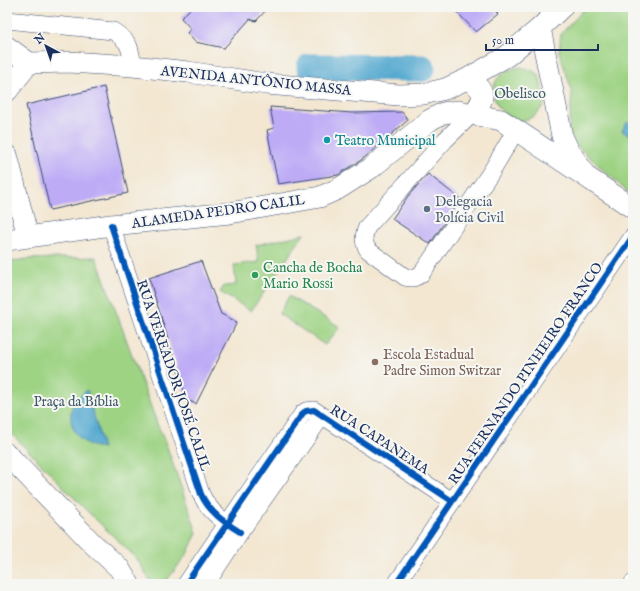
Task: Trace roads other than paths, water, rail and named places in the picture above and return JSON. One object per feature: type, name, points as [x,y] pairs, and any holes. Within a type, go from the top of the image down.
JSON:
[{"type":"main road","name":"AVENIDA ANTÔNIO MASSA","points":[[29,63],[69,62],[133,66],[188,72],[266,84],[399,95],[423,94],[445,88],[473,76],[507,56],[562,7]]},
{"type":"main road","points":[[540,28],[558,109],[562,136],[568,149],[587,177]]},
{"type":"main road","points":[[7,47],[29,63],[7,91]]},
{"type":"main road","points":[[473,76],[482,93],[480,105],[473,113]]},
{"type":"main road","name":"ALAMEDA PEDRO CALIL","points":[[7,240],[230,212],[320,197],[371,168],[430,120],[443,114],[458,110],[473,113],[508,125]]},
{"type":"main road","points":[[508,125],[633,208]]},
{"type":"main road","points":[[7,155],[28,237]]},
{"type":"main road","points":[[7,454],[93,544],[119,568],[129,584]]},
{"type":"street","points":[[7,20],[113,31],[123,37],[130,46],[133,66]]},
{"type":"street","points":[[473,113],[445,140],[367,227],[364,235],[364,244],[368,250],[405,277],[416,277],[422,273],[491,172],[508,125]]},
{"type":"street","name":"RUA VEREADOR JOSÉ CALIL","points":[[111,226],[201,494],[213,512],[234,529]]},
{"type":"street","name":"RUA FERNANDO PINHEIRO FRANCO","points":[[396,584],[633,236]]},
{"type":"street","name":"RUA CAPANEMA","points":[[234,529],[306,411],[318,413],[452,501]]},
{"type":"street","points":[[186,584],[234,529]]},
{"type":"street","points":[[206,584],[234,529]]},
{"type":"water","points":[[627,122],[633,126],[633,137],[622,131]]},
{"type":"water","points":[[87,390],[103,448],[91,446],[82,440],[74,431],[72,425],[72,407],[75,401]]},
{"type":"waterway","points":[[310,67],[422,68]]},
{"type":"place","name":"Teatro Municipal","points":[[327,140]]},
{"type":"place","name":"Delegacia Polícia Civil","points":[[427,209]]},
{"type":"place","name":"Cancha de Bocha Mario Rossi","points":[[255,275]]},
{"type":"place","name":"Escola Estadual Padre Simon Switzar","points":[[375,362]]},
{"type":"park label","name":"Obelisco","points":[[520,93]]},
{"type":"park label","name":"Praça da Bíblia","points":[[76,401]]}]
